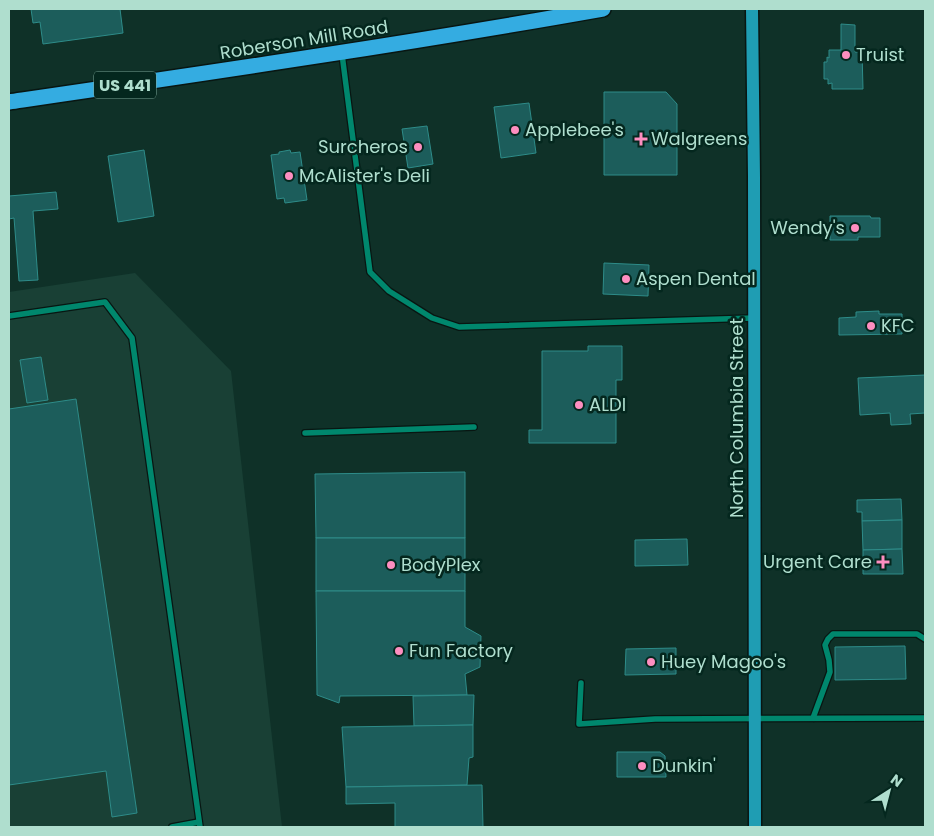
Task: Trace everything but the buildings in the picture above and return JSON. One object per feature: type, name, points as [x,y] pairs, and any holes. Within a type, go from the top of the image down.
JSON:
[{"type":"highway","name":"Roberson Mill Road","points":[[9,102],[342,54],[603,9]]},
{"type":"main road","name":"North Columbia Street","points":[[752,9],[754,827]]},
{"type":"lane","points":[[342,54],[370,272],[390,291],[432,318],[459,327],[754,318]]},
{"type":"lane","points":[[9,316],[105,302],[132,338],[199,824],[172,827]]},
{"type":"lane","points":[[306,433],[474,428]]},
{"type":"lane","points":[[813,718],[830,672],[825,645],[833,634],[917,634],[925,639]]},
{"type":"lane","points":[[581,683],[579,724],[655,719],[925,718]]},
{"type":"shaded area","points":[[135,273],[231,371],[282,827],[9,827],[9,292]]},
{"type":"place","name":"Truist","points":[[846,55]]},
{"type":"place","name":"Applebee's","points":[[515,130]]},
{"type":"place","name":"Walgreens","points":[[641,139]]},
{"type":"place","name":"Surcheros","points":[[418,147]]},
{"type":"place","name":"McAlister's Deli","points":[[289,176]]},
{"type":"place","name":"Wendy's","points":[[855,228]]},
{"type":"place","name":"Aspen Dental","points":[[626,279]]},
{"type":"place","name":"KFC","points":[[871,326]]},
{"type":"place","name":"ALDI","points":[[579,405]]},
{"type":"place","name":"Urgent Care","points":[[883,562]]},
{"type":"place","name":"BodyPlex","points":[[391,565]]},
{"type":"place","name":"Fun Factory","points":[[399,651]]},
{"type":"place","name":"Huey Magoo's","points":[[651,662]]},
{"type":"place","name":"Dunkin'","points":[[642,766]]}]
